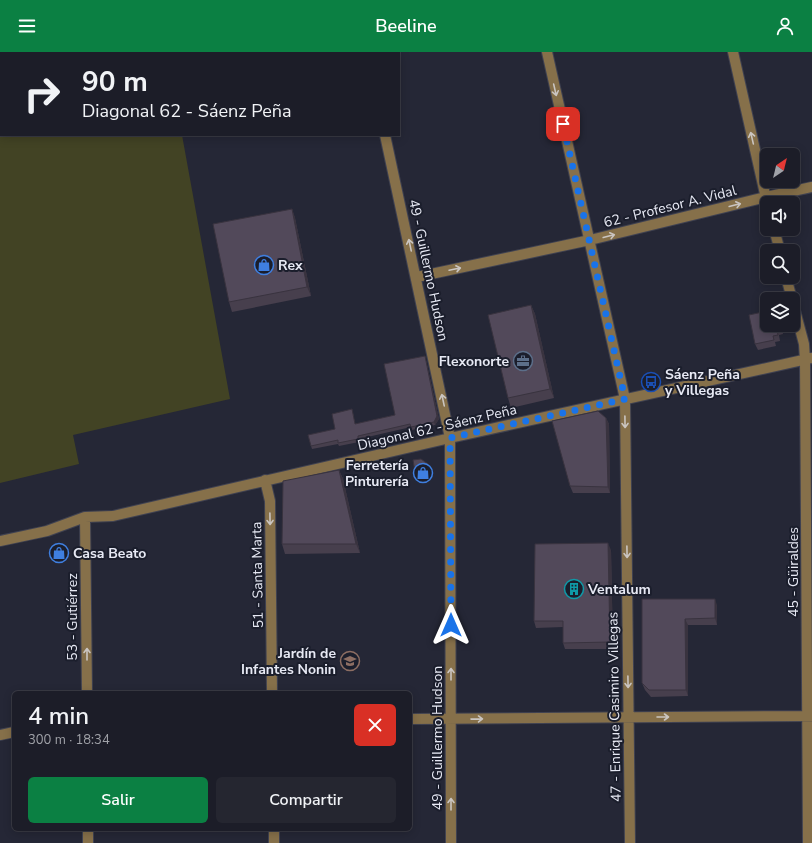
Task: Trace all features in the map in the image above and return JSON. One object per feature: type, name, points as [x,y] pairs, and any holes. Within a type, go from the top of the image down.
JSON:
[{"type":"street","name":"47 - Enrique Casimiro Villegas","points":[[547,52],[625,399],[630,843]]},
{"type":"street","points":[[734,52],[765,196]]},
{"type":"street","name":"49 - Guillermo Hudson","points":[[385,136],[417,277],[450,438],[451,843]]},
{"type":"street","name":"62 - Profesor A. Vidal","points":[[780,196],[812,187]]},
{"type":"street","name":"62 - Profesor A. Vidal","points":[[417,277],[760,201]]},
{"type":"street","name":"45 - Güiraldes","points":[[800,329],[808,359],[810,716],[808,843]]},
{"type":"street","name":"Diagonal 62 - Sáenz Peña","points":[[0,541],[47,531],[85,517],[113,516],[450,438],[808,359]]},
{"type":"street","name":"51 - Santa Marta","points":[[265,480],[270,501],[272,691]]},
{"type":"street","name":"53 - Gutiérrez","points":[[85,517],[87,691]]},
{"type":"street","points":[[412,719],[810,716]]},
{"type":"street","points":[[0,735],[12,732]]},
{"type":"street","points":[[88,831],[88,843]]},
{"type":"street","points":[[274,831],[274,843]]},
{"type":"green space","points":[[0,136],[182,136],[230,399],[73,435],[79,464],[0,483]]},
{"type":"building","name":"Rex","points":[[292,209],[307,287],[229,302],[213,224]]},
{"type":"building","name":"Flexonorte","points":[[531,305],[550,389],[508,398],[488,315]]},
{"type":"building","points":[[760,313],[760,332],[778,332],[778,335],[773,336],[774,340],[755,344],[749,315]]},
{"type":"building","points":[[425,356],[437,416],[434,422],[411,427],[410,424],[358,436],[358,439],[338,443],[338,440],[311,446],[308,435],[335,429],[332,414],[352,409],[355,424],[395,415],[384,364]]},
{"type":"building","points":[[598,411],[606,418],[608,487],[570,486],[552,421]]},
{"type":"building","name":"Ferretería Pinturería","points":[[421,459],[428,464],[430,475],[416,478],[413,460]]},
{"type":"building","points":[[339,470],[356,544],[282,544],[283,481]]},
{"type":"building","name":"Ventalum","points":[[608,543],[610,642],[563,643],[563,621],[534,621],[535,544]]},
{"type":"building","points":[[642,599],[715,599],[715,618],[685,619],[686,690],[649,690],[642,683]]},
{"type":"place","name":"Rex","points":[[264,265]]},
{"type":"place","name":"Flexonorte","points":[[523,361]]},
{"type":"place","name":"Sáenz Peña y Villegas","points":[[651,382]]},
{"type":"place","name":"Ferretería Pinturería","points":[[423,473]]},
{"type":"place","name":"Casa Beato","points":[[59,553]]},
{"type":"place","name":"Ventalum","points":[[574,589]]},
{"type":"place","name":"Jardín de Infantes Nonin","points":[[350,661]]},
{"type":"route","points":[[451,625],[450,438],[625,399],[563,124]]}]
